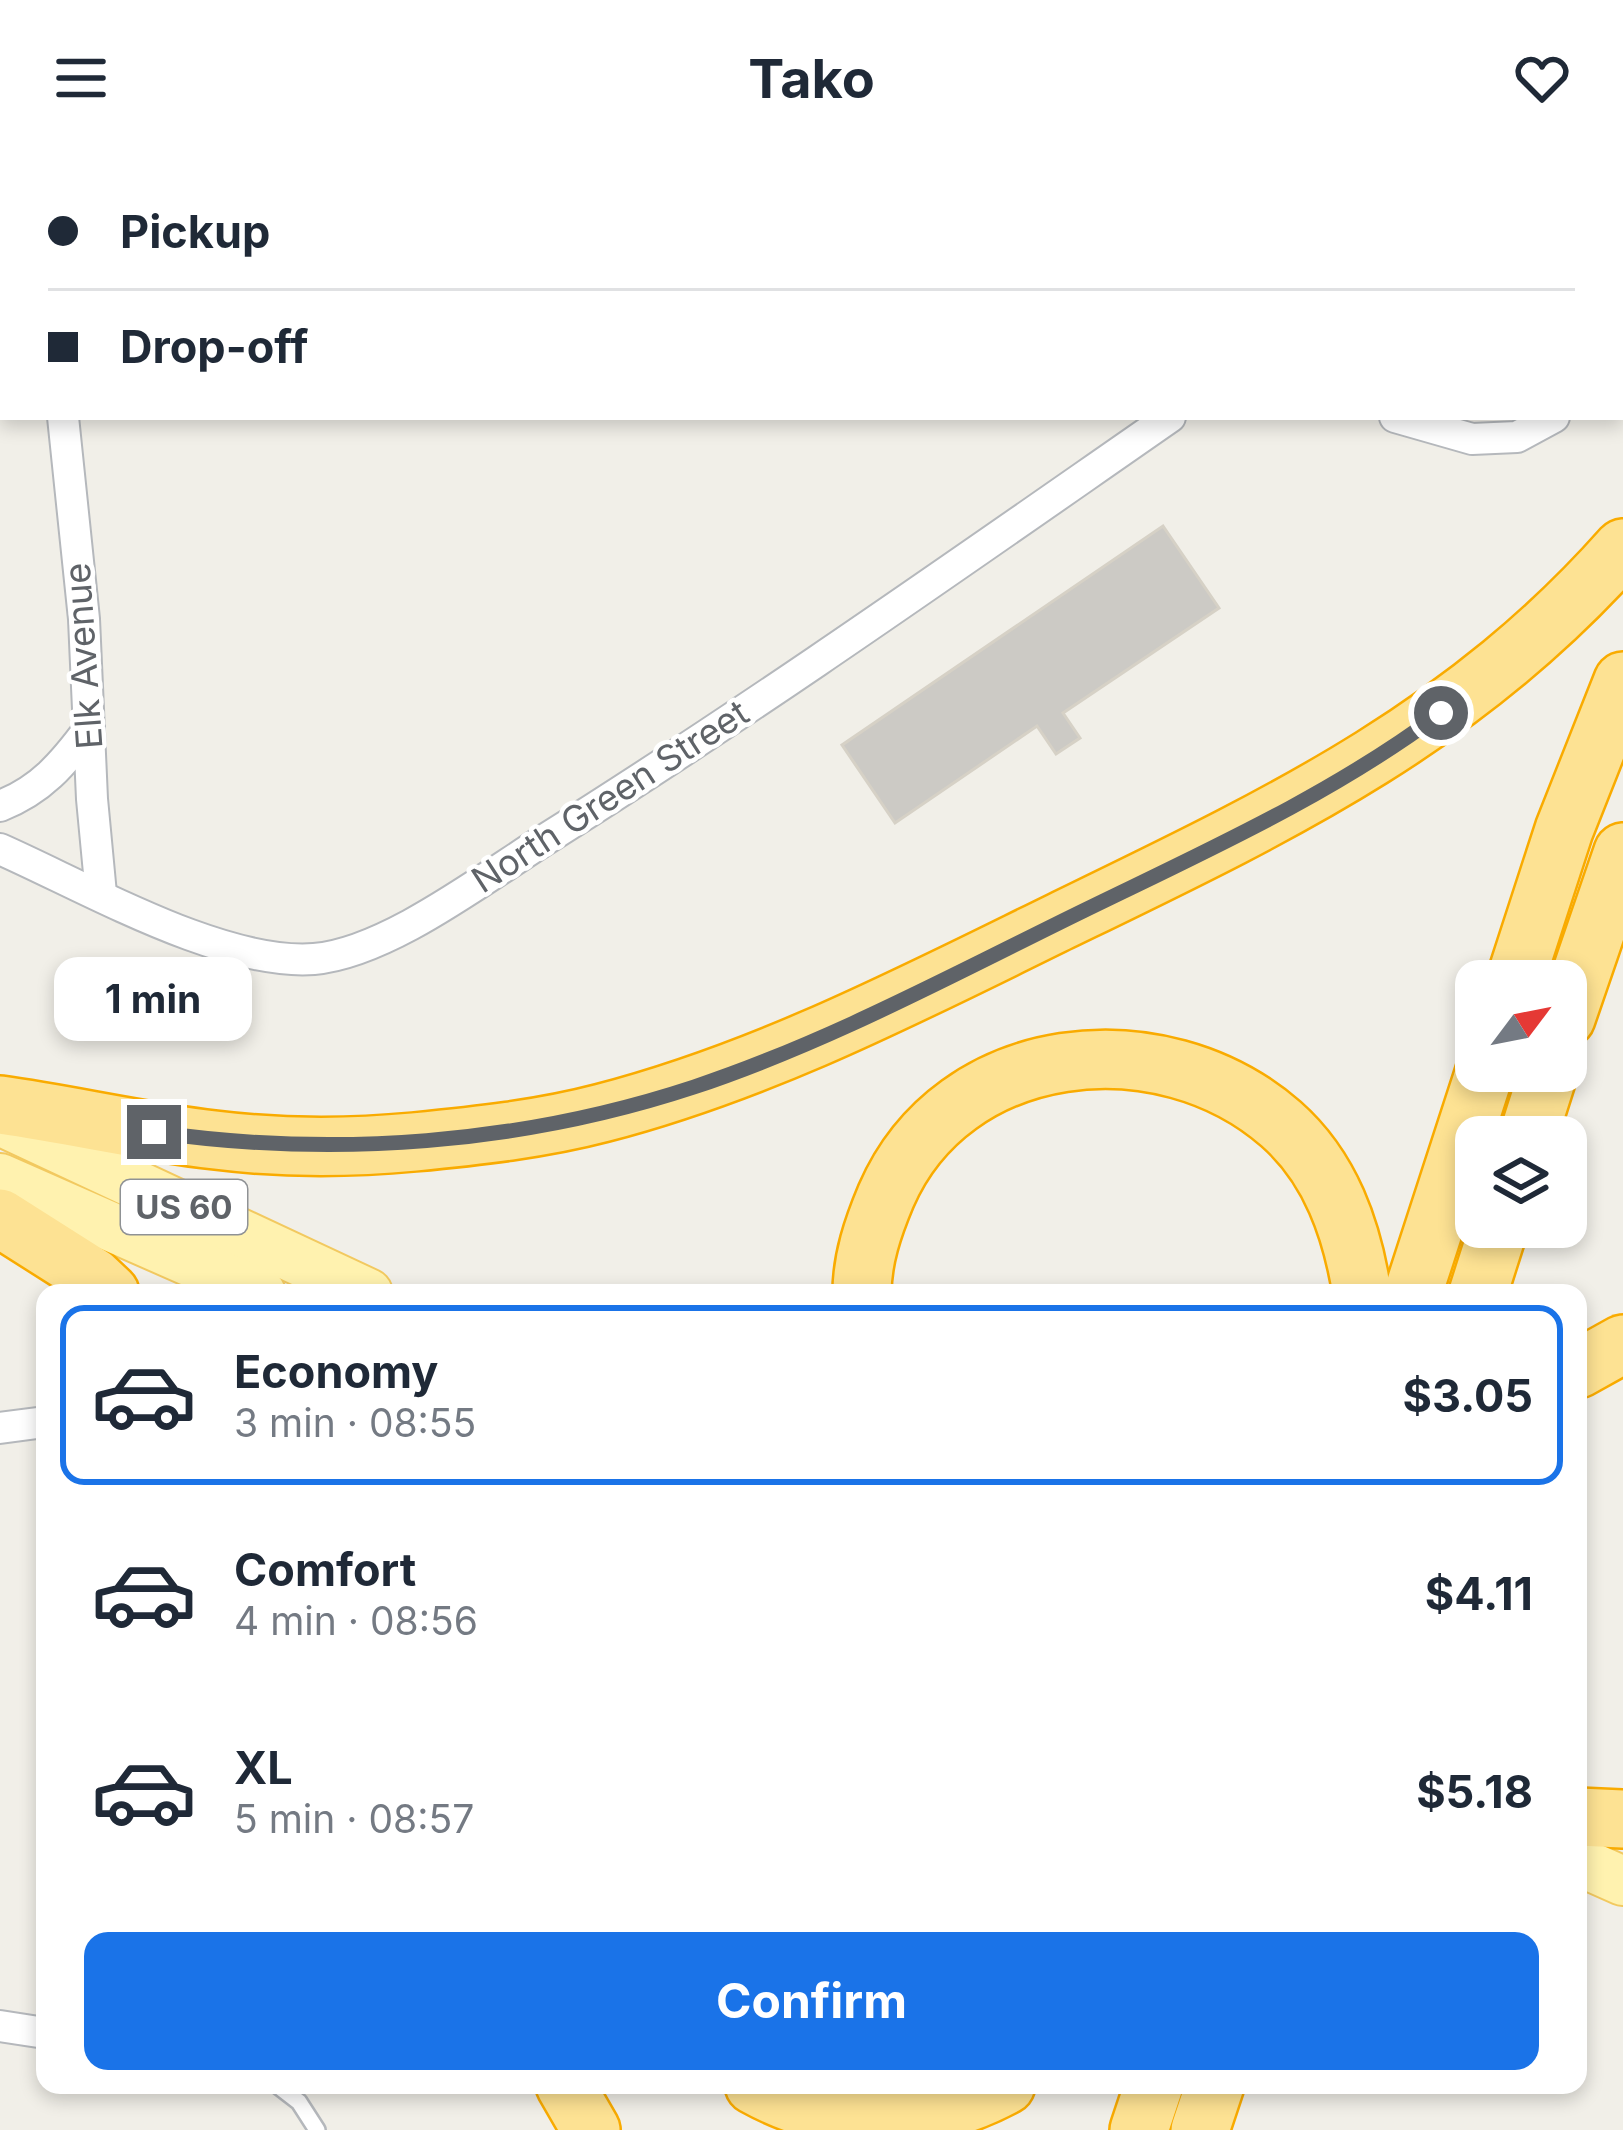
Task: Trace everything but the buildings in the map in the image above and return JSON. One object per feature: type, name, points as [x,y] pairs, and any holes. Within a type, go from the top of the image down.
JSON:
[{"type":"highway","points":[[0,1105],[218,1141],[338,1144],[410,1142],[552,1125],[696,1086],[877,1011],[1328,788],[1414,733],[1496,671],[1623,548]]},
{"type":"highway","points":[[1522,960],[1564,830],[1623,681]]},
{"type":"highway","points":[[1586,960],[1623,852]]},
{"type":"highway","points":[[863,1284],[872,1230],[894,1179],[926,1135],[946,1117],[991,1086],[1017,1075],[1070,1060],[1127,1058],[1208,1078],[1234,1090],[1281,1124],[1305,1149],[1333,1192],[1356,1252],[1361,1284]]},
{"type":"highway","points":[[1416,1284],[1478,1092]]},
{"type":"highway","points":[[0,1218],[100,1284]]},
{"type":"highway","points":[[1481,1284],[1492,1248]]},
{"type":"highway","points":[[1587,1364],[1623,1344]]},
{"type":"highway","points":[[1587,1818],[1623,1819]]},
{"type":"highway","points":[[549,2094],[562,2130]]},
{"type":"highway","points":[[570,2094],[591,2130]]},
{"type":"highway","points":[[769,2094],[814,2112],[879,2120],[941,2112],[989,2094]]},
{"type":"highway","points":[[1139,2130],[1151,2094]]},
{"type":"highway","points":[[1200,2130],[1213,2094]]},
{"type":"main road","name":"US 60","points":[[0,1121],[349,1284]]},
{"type":"main road","name":"US 60","points":[[0,1178],[241,1284]]},
{"type":"main road","points":[[1587,1822],[1623,1839]]},
{"type":"main road","points":[[1587,1866],[1623,1881]]},
{"type":"street","name":"Elk Avenue","points":[[63,420],[83,619],[101,894]]},
{"type":"street","name":"North Green Street","points":[[0,849],[218,946],[271,958],[316,959],[372,944],[641,779],[1166,420]]},
{"type":"street","points":[[1406,420],[1472,439],[1516,436],[1548,420]]},
{"type":"street","points":[[0,806],[39,787],[60,769],[88,729]]},
{"type":"street","points":[[0,1428],[36,1423]]},
{"type":"street","points":[[0,2026],[36,2032]]},
{"type":"lane","points":[[288,2094],[317,2130]]},
{"type":"route","points":[[154,1132],[282,1144],[410,1142],[552,1125],[696,1086],[877,1011],[1239,835],[1328,788],[1441,713]]}]
